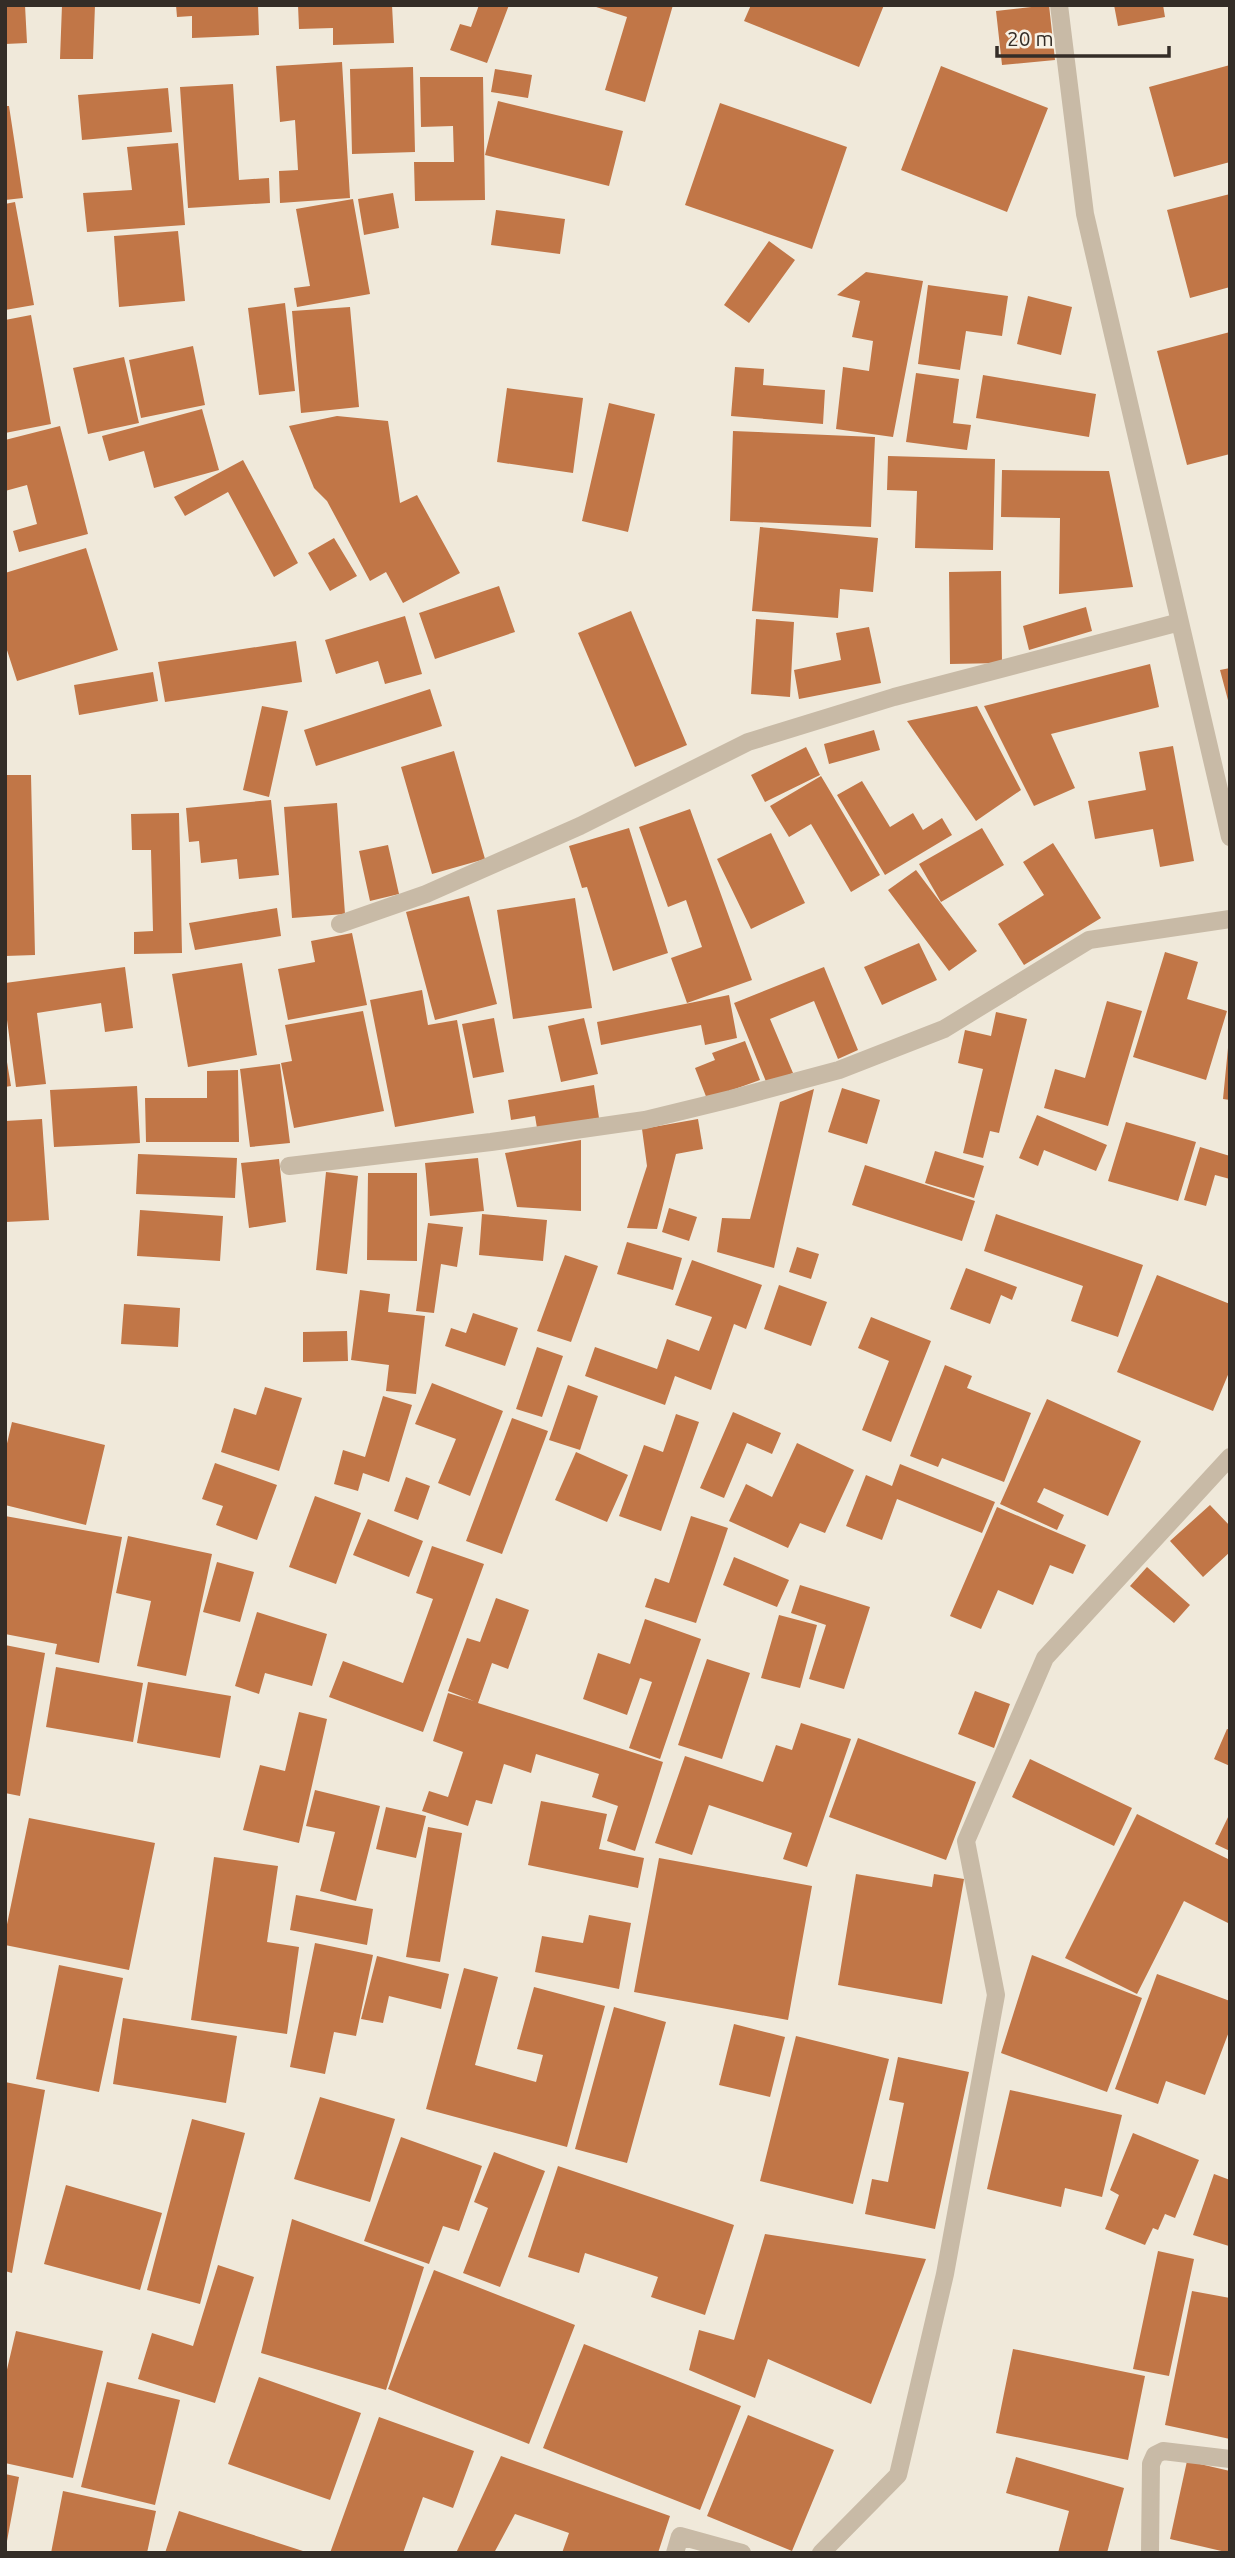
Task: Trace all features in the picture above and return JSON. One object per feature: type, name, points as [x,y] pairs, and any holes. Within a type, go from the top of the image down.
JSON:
[{"type":"street","points":[[1059,5],[1085,214],[1230,837]]},
{"type":"street","points":[[340,924],[426,894],[580,826],[748,741],[894,697],[1180,622]]},
{"type":"street","points":[[289,1166],[645,1120],[745,1095],[839,1070],[944,1029],[1089,940],[1230,919]]},
{"type":"street","points":[[821,2553],[898,2475],[945,2274],[996,1995],[966,1842],[1045,1658],[1230,1457]]},
{"type":"street","points":[[1150,2553],[1151,2464],[1155,2455],[1163,2451],[1230,2459]]},
{"type":"street","points":[[675,2553],[680,2536],[742,2553]]},
{"type":"building","points":[[5,5],[25,5],[27,43],[5,44]]},
{"type":"building","points":[[62,5],[95,5],[93,59],[60,59]]},
{"type":"building","points":[[176,5],[258,5],[259,35],[192,38],[192,16],[177,17]]},
{"type":"building","points":[[298,5],[392,5],[394,43],[333,45],[333,28],[299,29]]},
{"type":"building","points":[[479,5],[509,5],[487,63],[450,50],[460,24],[471,27]]},
{"type":"building","points":[[590,5],[673,5],[645,102],[605,90],[627,17]]},
{"type":"building","points":[[751,5],[884,5],[859,67],[744,21]]},
{"type":"building","points":[[1049,5],[1055,60],[1002,65],[996,11]]},
{"type":"building","points":[[1114,5],[1163,5],[1165,17],[1118,26]]},
{"type":"building","points":[[342,62],[350,198],[280,203],[279,171],[298,170],[295,120],[280,122],[276,66]]},
{"type":"building","points":[[1230,65],[1230,162],[1174,177],[1149,87]]},
{"type":"building","points":[[941,66],[1048,108],[1007,212],[901,170]]},
{"type":"building","points":[[413,67],[415,152],[352,154],[350,69]]},
{"type":"building","points":[[495,69],[532,75],[528,98],[491,92]]},
{"type":"building","points":[[420,77],[483,77],[485,200],[415,201],[414,162],[454,162],[453,126],[421,127]]},
{"type":"building","points":[[233,84],[239,180],[269,178],[270,203],[188,208],[180,87]]},
{"type":"building","points":[[168,88],[172,132],[82,140],[78,95]]},
{"type":"building","points":[[498,101],[623,131],[609,186],[485,155]]},
{"type":"building","points":[[720,103],[847,147],[812,249],[685,205]]},
{"type":"building","points":[[5,106],[9,106],[23,198],[5,200]]},
{"type":"building","points":[[178,143],[185,225],[87,232],[83,193],[132,190],[127,147]]},
{"type":"building","points":[[393,193],[399,228],[364,235],[358,199]]},
{"type":"building","points":[[1230,194],[1230,287],[1190,298],[1167,210]]},
{"type":"building","points":[[353,199],[370,294],[297,307],[294,288],[310,286],[296,209]]},
{"type":"building","points":[[15,202],[34,305],[5,310],[5,204]]},
{"type":"building","points":[[496,210],[565,219],[560,254],[491,245]]},
{"type":"building","points":[[178,231],[185,301],[119,307],[114,236]]},
{"type":"building","points":[[769,241],[795,260],[749,323],[724,305]]},
{"type":"building","points":[[866,272],[923,281],[893,437],[836,429],[843,367],[869,371],[873,341],[852,337],[860,301],[837,295]]},
{"type":"building","points":[[928,285],[1008,296],[1002,336],[966,331],[960,370],[918,364]]},
{"type":"building","points":[[1028,296],[1072,307],[1061,355],[1017,344]]},
{"type":"building","points":[[285,303],[295,391],[259,395],[248,308]]},
{"type":"building","points":[[350,307],[359,407],[301,413],[292,311]]},
{"type":"building","points":[[31,315],[51,424],[5,433],[5,320]]},
{"type":"building","points":[[1230,332],[1230,454],[1187,465],[1157,351]]},
{"type":"building","points":[[193,346],[205,405],[141,418],[129,360]]},
{"type":"building","points":[[124,357],[139,423],[88,434],[73,368]]},
{"type":"building","points":[[735,367],[764,369],[763,385],[825,390],[823,424],[731,416]]},
{"type":"building","points":[[916,373],[959,379],[953,423],[971,425],[967,450],[906,442]]},
{"type":"building","points":[[983,375],[1096,394],[1089,437],[976,418]]},
{"type":"building","points":[[507,388],[583,398],[573,473],[497,462]]},
{"type":"building","points":[[609,403],[655,414],[628,532],[582,521]]},
{"type":"building","points":[[202,409],[219,470],[154,488],[144,451],[109,461],[102,436]]},
{"type":"building","points":[[337,416],[388,421],[400,503],[417,495],[460,573],[403,603],[386,572],[370,581],[327,501],[314,488],[289,426]]},
{"type":"building","points":[[60,426],[88,534],[19,552],[13,531],[37,524],[27,485],[5,491],[5,440]]},
{"type":"building","points":[[733,431],[875,437],[871,527],[730,521]]},
{"type":"building","points":[[888,456],[995,459],[993,550],[915,548],[917,491],[887,490]]},
{"type":"building","points":[[243,460],[298,563],[274,577],[228,492],[185,516],[174,497]]},
{"type":"building","points":[[1002,470],[1109,471],[1133,587],[1059,594],[1060,518],[1001,517]]},
{"type":"building","points":[[760,527],[878,538],[873,592],[840,589],[838,618],[752,611]]},
{"type":"building","points":[[334,538],[357,576],[330,591],[308,553]]},
{"type":"building","points":[[86,548],[118,650],[17,681],[5,644],[5,573]]},
{"type":"building","points":[[1001,571],[1002,663],[950,664],[949,572]]},
{"type":"building","points":[[499,586],[515,632],[435,659],[419,613]]},
{"type":"building","points":[[1086,607],[1092,631],[1029,650],[1023,626]]},
{"type":"building","points":[[631,611],[687,745],[635,767],[578,633]]},
{"type":"building","points":[[405,616],[422,674],[385,684],[378,661],[336,674],[325,640]]},
{"type":"building","points":[[756,619],[794,622],[790,697],[751,694]]},
{"type":"building","points":[[869,627],[881,683],[799,699],[794,670],[841,660],[836,633]]},
{"type":"building","points":[[296,641],[302,682],[165,702],[158,662]]},
{"type":"building","points":[[1150,664],[1159,707],[1051,734],[1075,788],[1034,806],[984,706]]},
{"type":"building","points":[[1230,668],[1230,704],[1229,704],[1220,670]]},
{"type":"building","points":[[153,672],[158,701],[79,715],[74,685]]},
{"type":"building","points":[[430,689],[442,726],[316,766],[304,730]]},
{"type":"building","points":[[262,706],[288,711],[269,797],[243,790]]},
{"type":"building","points":[[977,706],[1021,790],[976,821],[907,721]]},
{"type":"building","points":[[874,730],[880,750],[829,764],[824,744]]},
{"type":"building","points":[[1173,746],[1194,861],[1160,867],[1153,829],[1095,839],[1088,801],[1146,790],[1139,752]]},
{"type":"building","points":[[806,747],[820,775],[765,802],[751,775]]},
{"type":"building","points":[[454,751],[485,859],[432,874],[401,767]]},
{"type":"building","points":[[5,775],[31,775],[35,955],[5,956]]},
{"type":"building","points":[[821,776],[880,875],[851,892],[811,824],[789,837],[770,806]]},
{"type":"building","points":[[862,781],[890,827],[913,813],[923,830],[942,818],[952,835],[885,875],[837,795]]},
{"type":"building","points":[[271,800],[279,875],[239,879],[237,859],[201,863],[199,841],[189,842],[186,808]]},
{"type":"building","points":[[337,803],[345,914],[292,918],[284,807]]},
{"type":"building","points":[[690,809],[752,980],[687,1003],[671,958],[702,947],[686,900],[668,907],[639,827]]},
{"type":"building","points":[[179,813],[182,953],[134,954],[134,932],[153,931],[151,850],[132,850],[131,814]]},
{"type":"building","points":[[629,828],[668,953],[613,971],[587,887],[582,888],[569,846]]},
{"type":"building","points":[[982,828],[1004,865],[941,902],[919,864]]},
{"type":"building","points":[[771,833],[805,903],[751,929],[717,859]]},
{"type":"building","points":[[1053,843],[1101,918],[1024,965],[998,924],[1044,895],[1023,862]]},
{"type":"building","points":[[388,845],[399,894],[370,901],[359,851]]},
{"type":"building","points":[[916,870],[977,951],[949,971],[888,890]]},
{"type":"building","points":[[469,896],[497,1004],[435,1020],[406,912]]},
{"type":"building","points":[[575,898],[592,1008],[513,1019],[497,910]]},
{"type":"building","points":[[277,908],[281,936],[195,950],[189,923]]},
{"type":"building","points":[[352,933],[367,1005],[288,1020],[278,969],[315,962],[311,941]]},
{"type":"building","points":[[919,943],[937,980],[882,1005],[864,967]]},
{"type":"building","points":[[1165,952],[1198,962],[1187,999],[1227,1011],[1206,1080],[1133,1057]]},
{"type":"building","points":[[242,963],[257,1055],[188,1067],[172,974]]},
{"type":"building","points":[[125,967],[133,1028],[105,1032],[101,1003],[37,1013],[46,1084],[16,1087],[5,1005],[5,983]]},
{"type":"building","points":[[824,967],[858,1050],[838,1059],[814,1001],[770,1019],[793,1073],[767,1084],[734,1003]]},
{"type":"building","points":[[422,990],[428,1025],[457,1020],[474,1113],[395,1127],[370,1000]]},
{"type":"building","points":[[729,995],[737,1038],[705,1045],[701,1025],[601,1045],[597,1022]]},
{"type":"building","points":[[1107,1001],[1142,1011],[1108,1126],[1044,1108],[1055,1069],[1085,1078]]},
{"type":"building","points":[[363,1011],[384,1111],[294,1128],[281,1063],[292,1061],[285,1025]]},
{"type":"building","points":[[996,1012],[1027,1019],[999,1133],[990,1131],[983,1158],[963,1153],[983,1069],[958,1063],[965,1030],[991,1036]]},
{"type":"building","points":[[494,1018],[504,1072],[473,1078],[462,1024]]},
{"type":"building","points":[[584,1018],[598,1074],[561,1082],[548,1026]]},
{"type":"building","points":[[745,1041],[760,1080],[707,1099],[695,1068],[715,1060],[712,1053]]},
{"type":"building","points":[[1230,1048],[1230,1100],[1223,1099]]},
{"type":"building","points":[[5,1050],[11,1086],[5,1087]]},
{"type":"building","points":[[280,1064],[290,1143],[250,1147],[240,1069]]},
{"type":"building","points":[[238,1070],[239,1142],[146,1142],[145,1098],[207,1098],[207,1071]]},
{"type":"building","points":[[594,1085],[599,1118],[537,1128],[535,1116],[511,1120],[508,1100]]},
{"type":"building","points":[[137,1086],[140,1143],[54,1147],[50,1090]]},
{"type":"building","points":[[842,1088],[880,1100],[867,1144],[828,1132]]},
{"type":"building","points":[[814,1089],[774,1268],[717,1252],[722,1218],[750,1219],[780,1102]]},
{"type":"building","points":[[1037,1115],[1107,1145],[1096,1171],[1044,1150],[1038,1166],[1019,1158]]},
{"type":"building","points":[[42,1119],[49,1220],[5,1222],[5,1121]]},
{"type":"building","points":[[698,1119],[703,1149],[676,1154],[657,1229],[627,1228],[647,1166],[642,1129]]},
{"type":"building","points":[[1126,1122],[1196,1142],[1178,1201],[1108,1181]]},
{"type":"building","points":[[581,1140],[581,1211],[517,1207],[505,1153]]},
{"type":"building","points":[[1200,1147],[1230,1156],[1230,1179],[1215,1175],[1206,1206],[1184,1200]]},
{"type":"building","points":[[935,1151],[984,1166],[974,1198],[925,1183]]},
{"type":"building","points":[[138,1154],[237,1158],[235,1198],[136,1194]]},
{"type":"building","points":[[478,1158],[484,1211],[430,1216],[425,1163]]},
{"type":"building","points":[[279,1159],[286,1222],[249,1228],[241,1163]]},
{"type":"building","points":[[865,1165],[975,1201],[962,1241],[852,1205]]},
{"type":"building","points":[[326,1172],[358,1176],[347,1274],[316,1270]]},
{"type":"building","points":[[368,1173],[417,1173],[417,1261],[367,1260]]},
{"type":"building","points":[[669,1208],[697,1217],[689,1241],[662,1232]]},
{"type":"building","points":[[140,1210],[223,1216],[220,1261],[137,1256]]},
{"type":"building","points":[[482,1214],[547,1220],[543,1261],[479,1255]]},
{"type":"building","points":[[996,1214],[1143,1265],[1118,1337],[1071,1321],[1083,1286],[984,1251]]},
{"type":"building","points":[[428,1223],[463,1227],[457,1267],[441,1264],[434,1313],[416,1311]]},
{"type":"building","points":[[627,1242],[682,1258],[673,1290],[617,1274]]},
{"type":"building","points":[[797,1247],[819,1254],[811,1279],[789,1272]]},
{"type":"building","points":[[565,1255],[598,1266],[571,1342],[537,1331]]},
{"type":"building","points":[[692,1260],[762,1285],[746,1329],[734,1324],[711,1390],[675,1376],[665,1405],[585,1376],[595,1347],[657,1369],[667,1339],[699,1351],[712,1317],[675,1305]]},
{"type":"building","points":[[966,1268],[1017,1287],[1012,1300],[1001,1295],[990,1324],[950,1309]]},
{"type":"building","points":[[1157,1275],[1230,1304],[1230,1370],[1213,1411],[1117,1372]]},
{"type":"building","points":[[779,1285],[827,1302],[811,1346],[764,1329]]},
{"type":"building","points":[[360,1290],[390,1294],[388,1312],[425,1316],[416,1394],[386,1391],[389,1365],[351,1360]]},
{"type":"building","points":[[124,1304],[180,1308],[178,1347],[121,1344]]},
{"type":"building","points":[[473,1313],[518,1328],[505,1366],[445,1346],[451,1328],[466,1333]]},
{"type":"building","points":[[871,1317],[931,1341],[891,1442],[862,1430],[889,1361],[858,1348]]},
{"type":"building","points":[[347,1331],[348,1361],[303,1362],[303,1332]]},
{"type":"building","points":[[537,1347],[563,1356],[542,1417],[516,1409]]},
{"type":"building","points":[[945,1365],[972,1376],[967,1388],[1031,1413],[1004,1482],[942,1458],[938,1467],[910,1456]]},
{"type":"building","points":[[432,1383],[503,1411],[470,1496],[438,1483],[456,1439],[415,1424]]},
{"type":"building","points":[[568,1385],[598,1396],[580,1450],[549,1440]]},
{"type":"building","points":[[265,1387],[302,1398],[279,1471],[221,1452],[234,1408],[256,1415]]},
{"type":"building","points":[[383,1396],[412,1405],[389,1482],[363,1473],[358,1491],[334,1484],[343,1450],[365,1457]]},
{"type":"building","points":[[1047,1399],[1141,1441],[1108,1516],[1044,1488],[1037,1502],[1064,1515],[1057,1530],[1000,1504]]},
{"type":"building","points":[[733,1412],[781,1433],[772,1454],[747,1443],[724,1498],[700,1488]]},
{"type":"building","points":[[676,1414],[699,1422],[661,1531],[619,1516],[644,1445],[663,1452]]},
{"type":"building","points":[[512,1418],[548,1431],[502,1554],[466,1541]]},
{"type":"building","points":[[12,1422],[105,1445],[86,1525],[5,1505],[5,1452]]},
{"type":"building","points":[[797,1443],[854,1470],[825,1533],[800,1523],[788,1548],[729,1521],[746,1484],[772,1497]]},
{"type":"building","points":[[576,1452],[628,1475],[607,1522],[555,1500]]},
{"type":"building","points":[[215,1463],[277,1485],[257,1540],[216,1525],[223,1506],[202,1499]]},
{"type":"building","points":[[900,1464],[995,1502],[982,1533],[897,1499],[882,1540],[846,1526],[866,1475],[892,1486]]},
{"type":"building","points":[[406,1477],[430,1486],[418,1520],[394,1511]]},
{"type":"building","points":[[315,1496],[361,1513],[336,1584],[289,1567]]},
{"type":"building","points":[[1210,1505],[1230,1526],[1230,1552],[1203,1577],[1170,1541]]},
{"type":"building","points":[[997,1507],[1086,1545],[1073,1574],[1050,1565],[1033,1605],[998,1590],[981,1629],[950,1616]]},
{"type":"building","points":[[5,1516],[122,1537],[99,1663],[55,1654],[57,1644],[5,1634]]},
{"type":"building","points":[[691,1516],[728,1528],[696,1623],[645,1607],[655,1578],[669,1583]]},
{"type":"building","points":[[368,1519],[423,1541],[409,1577],[353,1555]]},
{"type":"building","points":[[128,1536],[212,1554],[186,1676],[137,1666],[151,1601],[116,1593]]},
{"type":"building","points":[[432,1546],[484,1564],[423,1732],[329,1697],[343,1661],[403,1683],[433,1599],[416,1593]]},
{"type":"building","points":[[734,1557],[789,1580],[777,1607],[723,1585]]},
{"type":"building","points":[[217,1562],[254,1572],[240,1622],[203,1612]]},
{"type":"building","points":[[1147,1567],[1190,1605],[1174,1623],[1130,1586]]},
{"type":"building","points":[[800,1585],[870,1607],[844,1689],[809,1679],[826,1625],[791,1613]]},
{"type":"building","points":[[496,1598],[529,1610],[508,1669],[492,1663],[478,1703],[663,1762],[635,1851],[607,1841],[618,1806],[592,1797],[599,1774],[536,1754],[531,1773],[504,1764],[492,1804],[476,1800],[468,1826],[422,1811],[429,1791],[448,1797],[463,1752],[433,1741],[448,1693],[474,1701],[448,1691],[467,1638],[480,1642]]},
{"type":"building","points":[[257,1612],[327,1634],[312,1686],[265,1673],[259,1694],[235,1686]]},
{"type":"building","points":[[779,1615],[817,1625],[800,1688],[761,1678]]},
{"type":"building","points":[[645,1619],[701,1639],[660,1759],[629,1748],[652,1682],[640,1678],[627,1715],[583,1699],[598,1653],[630,1664]]},
{"type":"building","points":[[5,1645],[45,1653],[20,1796],[5,1793]]},
{"type":"building","points":[[707,1659],[750,1673],[722,1759],[678,1745]]},
{"type":"building","points":[[56,1667],[143,1683],[133,1742],[46,1727]]},
{"type":"building","points":[[148,1682],[231,1696],[220,1758],[137,1743]]},
{"type":"building","points":[[975,1691],[1010,1704],[994,1748],[958,1734]]},
{"type":"building","points":[[299,1712],[327,1719],[299,1843],[243,1830],[260,1765],[285,1771]]},
{"type":"building","points":[[801,1723],[851,1739],[807,1867],[783,1859],[792,1833],[709,1805],[692,1855],[655,1843],[685,1756],[763,1782],[776,1745],[792,1750]]},
{"type":"building","points":[[1227,1729],[1230,1730],[1230,1766],[1214,1759]]},
{"type":"building","points":[[858,1738],[976,1782],[946,1860],[829,1817]]},
{"type":"building","points":[[1030,1759],[1132,1808],[1114,1846],[1012,1797]]},
{"type":"building","points":[[315,1790],[380,1806],[356,1901],[320,1891],[335,1832],[306,1826]]},
{"type":"building","points":[[541,1801],[607,1814],[599,1849],[644,1858],[638,1888],[528,1865]]},
{"type":"building","points":[[386,1807],[426,1816],[416,1858],[376,1849]]},
{"type":"building","points":[[1230,1813],[1230,1851],[1215,1844]]},
{"type":"building","points":[[1137,1814],[1230,1860],[1230,1924],[1184,1901],[1137,1994],[1065,1958]]},
{"type":"building","points":[[29,1818],[155,1843],[129,1970],[5,1945]]},
{"type":"building","points":[[428,1827],[462,1833],[440,1962],[406,1957]]},
{"type":"building","points":[[214,1857],[278,1866],[267,1942],[299,1947],[287,2034],[191,2020]]},
{"type":"building","points":[[659,1858],[812,1886],[788,2020],[634,1992]]},
{"type":"building","points":[[856,1874],[932,1887],[934,1874],[964,1879],[942,2004],[838,1985]]},
{"type":"building","points":[[296,1895],[373,1909],[367,1945],[290,1930]]},
{"type":"building","points":[[589,1915],[631,1923],[619,1989],[535,1972],[542,1936],[583,1943]]},
{"type":"building","points":[[315,1943],[373,1955],[356,2036],[334,2032],[325,2074],[290,2067]]},
{"type":"building","points":[[1032,1955],[1142,1998],[1107,2092],[1001,2053]]},
{"type":"building","points":[[377,1956],[449,1974],[441,2009],[389,1996],[383,2023],[361,2019]]},
{"type":"building","points":[[59,1965],[123,1978],[99,2092],[36,2079]]},
{"type":"building","points":[[464,1968],[498,1977],[475,2065],[536,2082],[543,2055],[517,2049],[534,1987],[605,2006],[567,2147],[426,2109]]},
{"type":"building","points":[[1157,1974],[1230,2001],[1230,2029],[1205,2095],[1166,2081],[1158,2104],[1115,2089]]},
{"type":"building","points":[[614,2007],[666,2022],[627,2163],[575,2149]]},
{"type":"building","points":[[123,2018],[237,2036],[226,2103],[113,2084]]},
{"type":"building","points":[[734,2024],[785,2037],[770,2097],[719,2085]]},
{"type":"building","points":[[796,2036],[889,2059],[853,2204],[760,2181]]},
{"type":"building","points":[[898,2057],[969,2072],[935,2229],[865,2214],[872,2179],[888,2182],[904,2103],[889,2100]]},
{"type":"building","points":[[5,2082],[45,2090],[12,2273],[5,2271]]},
{"type":"building","points":[[1010,2090],[1122,2115],[1102,2197],[1065,2188],[1061,2207],[987,2189]]},
{"type":"building","points":[[320,2097],[395,2119],[370,2202],[294,2179]]},
{"type":"building","points":[[192,2119],[245,2133],[200,2304],[147,2290]]},
{"type":"building","points":[[1133,2133],[1199,2160],[1175,2218],[1165,2214],[1158,2230],[1153,2228],[1145,2245],[1105,2229],[1119,2195],[1110,2190]]},
{"type":"building","points":[[401,2137],[482,2166],[459,2231],[443,2226],[429,2264],[364,2241]]},
{"type":"building","points":[[494,2152],[545,2171],[500,2287],[463,2273],[488,2208],[474,2202]]},
{"type":"building","points":[[558,2166],[734,2225],[705,2315],[651,2297],[658,2277],[585,2253],[579,2273],[528,2257]]},
{"type":"building","points":[[1214,2174],[1230,2180],[1229,2246],[1193,2235]]},
{"type":"building","points":[[66,2185],[162,2213],[140,2290],[44,2264]]},
{"type":"building","points":[[292,2219],[424,2267],[386,2390],[261,2353]]},
{"type":"building","points":[[765,2234],[926,2259],[871,2404],[768,2359],[755,2398],[689,2370],[699,2330],[734,2340]]},
{"type":"building","points":[[1158,2251],[1194,2259],[1169,2376],[1133,2369]]},
{"type":"building","points":[[218,2265],[254,2277],[215,2403],[138,2379],[152,2333],[193,2346]]},
{"type":"building","points":[[434,2270],[575,2325],[529,2444],[388,2389]]},
{"type":"building","points":[[1192,2291],[1230,2298],[1230,2439],[1165,2425]]},
{"type":"building","points":[[16,2331],[103,2351],[73,2478],[5,2463],[5,2378]]},
{"type":"building","points":[[584,2344],[741,2406],[700,2510],[543,2448]]},
{"type":"building","points":[[1013,2349],[1145,2376],[1128,2460],[996,2433]]},
{"type":"building","points":[[259,2377],[361,2413],[330,2500],[228,2464]]},
{"type":"building","points":[[107,2382],[180,2400],[155,2505],[81,2487]]},
{"type":"building","points":[[748,2415],[834,2450],[792,2551],[707,2516]]},
{"type":"building","points":[[379,2417],[474,2451],[453,2508],[423,2497],[403,2553],[330,2553]]},
{"type":"building","points":[[501,2456],[670,2516],[658,2553],[562,2553],[569,2533],[515,2514],[494,2553],[456,2553]]},
{"type":"building","points":[[1016,2457],[1124,2488],[1107,2553],[1058,2553],[1069,2511],[1006,2493]]},
{"type":"building","points":[[1187,2461],[1230,2471],[1230,2553],[1170,2539]]},
{"type":"building","points":[[5,2474],[19,2477],[7,2541],[5,2541]]},
{"type":"building","points":[[63,2491],[156,2511],[147,2553],[51,2553]]},
{"type":"building","points":[[179,2511],[306,2552],[306,2553],[165,2553]]}]
